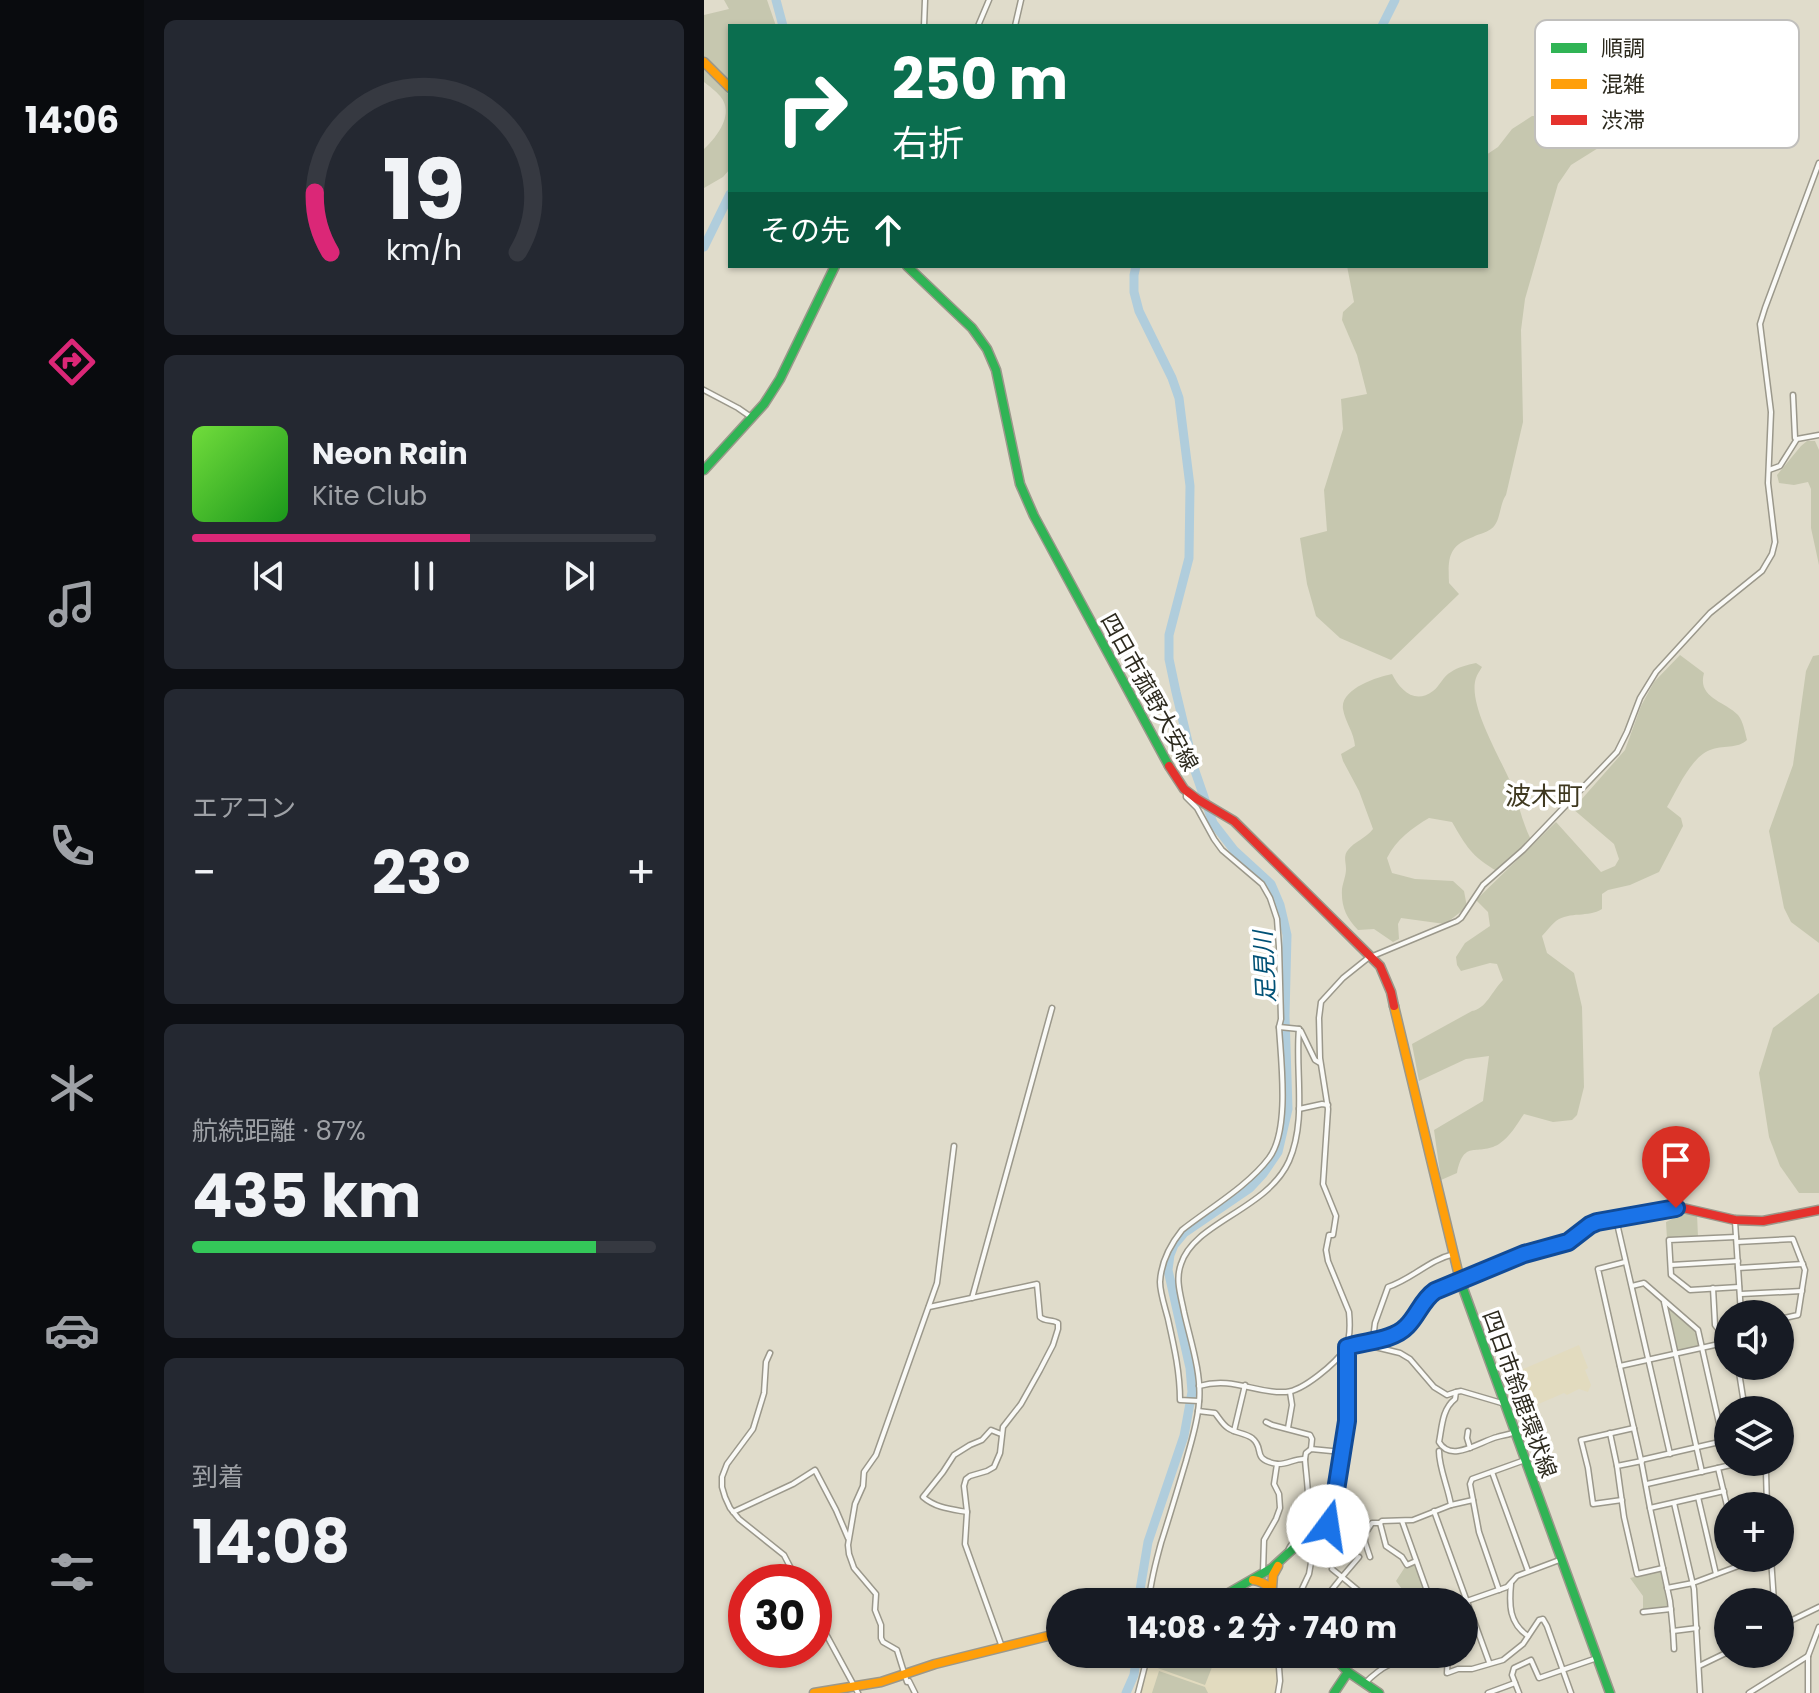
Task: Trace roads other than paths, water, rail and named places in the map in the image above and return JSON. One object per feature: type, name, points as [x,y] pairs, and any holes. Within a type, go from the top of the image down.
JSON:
[{"type":"main road","points":[[704,62],[728,86]]},
{"type":"main road","points":[[704,470],[764,404],[780,379],[834,268]]},
{"type":"main road","name":"四日市菰野大安線","points":[[909,268],[972,328],[987,349],[996,370],[1020,484],[1034,516],[1186,793],[1234,821],[1380,966],[1391,992],[1460,1280]]},
{"type":"main road","points":[[1237,1588],[1263,1573],[1331,1514],[1347,1421],[1346,1350],[1404,1329],[1432,1292],[1524,1254],[1568,1242],[1590,1225],[1615,1218],[1683,1208],[1735,1220],[1763,1221],[1819,1210]]},
{"type":"main road","name":"四日市鈴鹿環状線","points":[[1460,1280],[1610,1693]]},
{"type":"main road","points":[[1272,1588],[1273,1575],[1284,1556]]},
{"type":"main road","points":[[1250,1580],[1264,1582],[1272,1588]]},
{"type":"main road","points":[[814,1693],[856,1690],[906,1679],[935,1664],[1046,1636]]},
{"type":"main road","points":[[1334,1693],[1346,1670],[1379,1693]]},
{"type":"street","points":[[924,24],[925,0]]},
{"type":"street","points":[[979,24],[989,0]]},
{"type":"street","points":[[1015,24],[1021,0]]},
{"type":"street","points":[[1346,1350],[1349,1312],[1326,1253],[1336,1216],[1323,1184],[1328,1105],[1320,1063],[1321,1002],[1354,968],[1372,956],[1457,921],[1483,885],[1523,850],[1617,752],[1640,698],[1656,672],[1710,613],[1762,571],[1775,542],[1768,483],[1771,412],[1760,324],[1819,163]]},
{"type":"street","points":[[704,390],[751,417]]},
{"type":"street","points":[[1793,395],[1795,441]]},
{"type":"street","points":[[1769,470],[1780,466],[1800,437],[1819,435]]},
{"type":"street","points":[[1186,793],[1222,850],[1262,884],[1270,898],[1277,919],[1281,1019],[1282,1106],[1271,1155],[1252,1175],[1182,1230],[1162,1266],[1160,1284],[1182,1400],[1199,1401]]},
{"type":"street","points":[[972,1298],[1052,1008]]},
{"type":"street","points":[[1279,1027],[1299,1029]]},
{"type":"street","points":[[1299,1029],[1315,1060],[1320,1063]]},
{"type":"street","points":[[1151,1588],[1199,1401],[1199,1386],[1179,1291],[1181,1263],[1189,1247],[1271,1187],[1288,1163],[1295,1145],[1299,1109],[1299,1029]]},
{"type":"street","points":[[1299,1109],[1328,1105]]},
{"type":"street","points":[[915,1693],[906,1679],[897,1650],[882,1640],[881,1625],[875,1610],[876,1594],[854,1568],[848,1540],[855,1504],[863,1486],[863,1474],[876,1455],[937,1283],[954,1146]]},
{"type":"street","points":[[1615,1218],[1670,1454]]},
{"type":"street","points":[[1735,1220],[1740,1300]]},
{"type":"street","points":[[1739,1287],[1690,1290],[1671,1275],[1669,1240],[1793,1239],[1805,1270],[1798,1315],[1794,1316]]},
{"type":"street","points":[[1373,1340],[1373,1331],[1388,1287],[1410,1278],[1439,1258],[1454,1254]]},
{"type":"street","points":[[1625,1262],[1598,1269],[1642,1461],[1671,1609],[1674,1649]]},
{"type":"street","points":[[1671,1265],[1803,1264]]},
{"type":"street","points":[[1631,1286],[1644,1283],[1698,1330],[1714,1396]]},
{"type":"street","points":[[929,1307],[1037,1284],[1040,1317],[1058,1323],[1056,1337],[1047,1357],[1021,1404],[1003,1427],[1000,1453],[994,1467],[970,1476],[964,1486],[967,1512],[965,1544],[1002,1647]]},
{"type":"street","points":[[1713,1288],[1714,1306]]},
{"type":"street","points":[[1740,1294],[1802,1291]]},
{"type":"street","points":[[1663,1300],[1702,1472]]},
{"type":"street","points":[[1620,1366],[1714,1345]]},
{"type":"street","points":[[1199,1386],[1221,1382],[1290,1392],[1311,1380],[1346,1350],[1371,1346],[1400,1353],[1410,1359],[1434,1387],[1447,1395],[1461,1391],[1505,1404]]},
{"type":"street","points":[[770,1353],[766,1362],[764,1393],[753,1429],[724,1469],[722,1487],[739,1519],[784,1555],[789,1564]]},
{"type":"street","points":[[1234,1431],[1245,1385]]},
{"type":"street","points":[[1288,1428],[1292,1405],[1290,1392]]},
{"type":"street","points":[[1456,1392],[1455,1399],[1445,1410],[1439,1442],[1441,1447],[1450,1452],[1470,1448],[1515,1432]]},
{"type":"street","points":[[1198,1411],[1215,1413],[1226,1427],[1256,1441],[1263,1460],[1282,1464],[1295,1458],[1305,1459]]},
{"type":"street","points":[[1266,1422],[1310,1435],[1311,1449]]},
{"type":"street","points":[[1622,1500],[1593,1504],[1581,1440],[1634,1428]]},
{"type":"street","points":[[967,1512],[942,1507],[923,1497],[958,1451],[982,1440],[991,1430],[1001,1434]]},
{"type":"street","points":[[1468,1431],[1470,1448]]},
{"type":"street","points":[[1610,1433],[1637,1574],[1663,1568]]},
{"type":"street","points":[[1617,1466],[1714,1444]]},
{"type":"street","points":[[1302,1588],[1312,1565],[1315,1539],[1305,1536],[1309,1515],[1307,1451],[1343,1452]]},
{"type":"street","points":[[1439,1451],[1451,1505]]},
{"type":"street","points":[[1499,1590],[1479,1532],[1470,1484],[1472,1479],[1525,1460]]},
{"type":"street","points":[[1263,1573],[1264,1540],[1280,1508],[1279,1494],[1274,1484],[1277,1464]]},
{"type":"street","points":[[1646,1484],[1714,1469]]},
{"type":"street","points":[[733,1512],[793,1484],[815,1470],[848,1540]]},
{"type":"street","points":[[1492,1472],[1528,1571]]},
{"type":"street","points":[[1650,1508],[1724,1491],[1720,1476]]},
{"type":"street","points":[[1698,1497],[1716,1574]]},
{"type":"street","points":[[1370,1557],[1365,1534],[1372,1523],[1413,1520],[1473,1500]]},
{"type":"street","points":[[1674,1503],[1693,1583],[1700,1693]]},
{"type":"street","points":[[1434,1511],[1461,1588]]},
{"type":"street","points":[[1402,1521],[1426,1588]]},
{"type":"street","points":[[1323,1523],[1343,1533],[1365,1534]]},
{"type":"street","points":[[1380,1523],[1386,1546],[1402,1557],[1407,1565],[1416,1561]]},
{"type":"street","points":[[1333,1588],[1359,1557]]},
{"type":"street","points":[[1478,1598],[1507,1587],[1517,1576],[1562,1559]]},
{"type":"street","points":[[1332,1569],[1355,1588]]},
{"type":"street","points":[[1667,1588],[1693,1583],[1722,1572]]},
{"type":"street","points":[[1511,1582],[1509,1603],[1517,1628],[1528,1636]]},
{"type":"street","points":[[1794,1619],[1819,1607]]},
{"type":"street","points":[[1643,1612],[1671,1609]]},
{"type":"street","points":[[1478,1667],[1503,1660],[1523,1644],[1539,1620],[1543,1619],[1571,1693]]},
{"type":"street","points":[[1808,1693],[1808,1656],[1819,1627]]},
{"type":"street","points":[[1673,1631],[1697,1628]]},
{"type":"street","points":[[1478,1634],[1489,1663]]},
{"type":"street","points":[[832,1645],[856,1690]]},
{"type":"street","points":[[1749,1693],[1808,1656]]},
{"type":"street","points":[[1519,1693],[1512,1675],[1514,1668],[1531,1660],[1539,1678],[1597,1658]]},
{"type":"street","points":[[1699,1666],[1714,1659]]},
{"type":"street","points":[[1138,1693],[1144,1668]]},
{"type":"street","points":[[1278,1693],[1279,1668]]},
{"type":"street","points":[[1364,1684],[1382,1668]]},
{"type":"street","points":[[1447,1668],[1447,1673],[1475,1668]]},
{"type":"street","points":[[1488,1693],[1515,1683]]},
{"type":"waterway","points":[[776,0],[782,24]]},
{"type":"waterway","name":"足見川","points":[[1383,24],[1395,0]]},
{"type":"waterway","points":[[704,247],[728,198]]},
{"type":"waterway","name":"足見川","points":[[1136,268],[1134,292],[1139,311],[1179,398],[1190,486],[1189,558],[1169,635],[1169,659],[1195,771],[1213,823],[1234,850],[1271,884],[1280,905],[1287,935],[1285,1016],[1288,1109],[1278,1152],[1263,1174],[1250,1188],[1184,1233],[1170,1255],[1168,1270],[1190,1368],[1192,1392],[1184,1436],[1148,1542],[1140,1588]]},
{"type":"waterway","name":"足見川","points":[[1126,1693],[1135,1668]]},
{"type":"district","name":"波木町","points":[[1544,796]]}]
